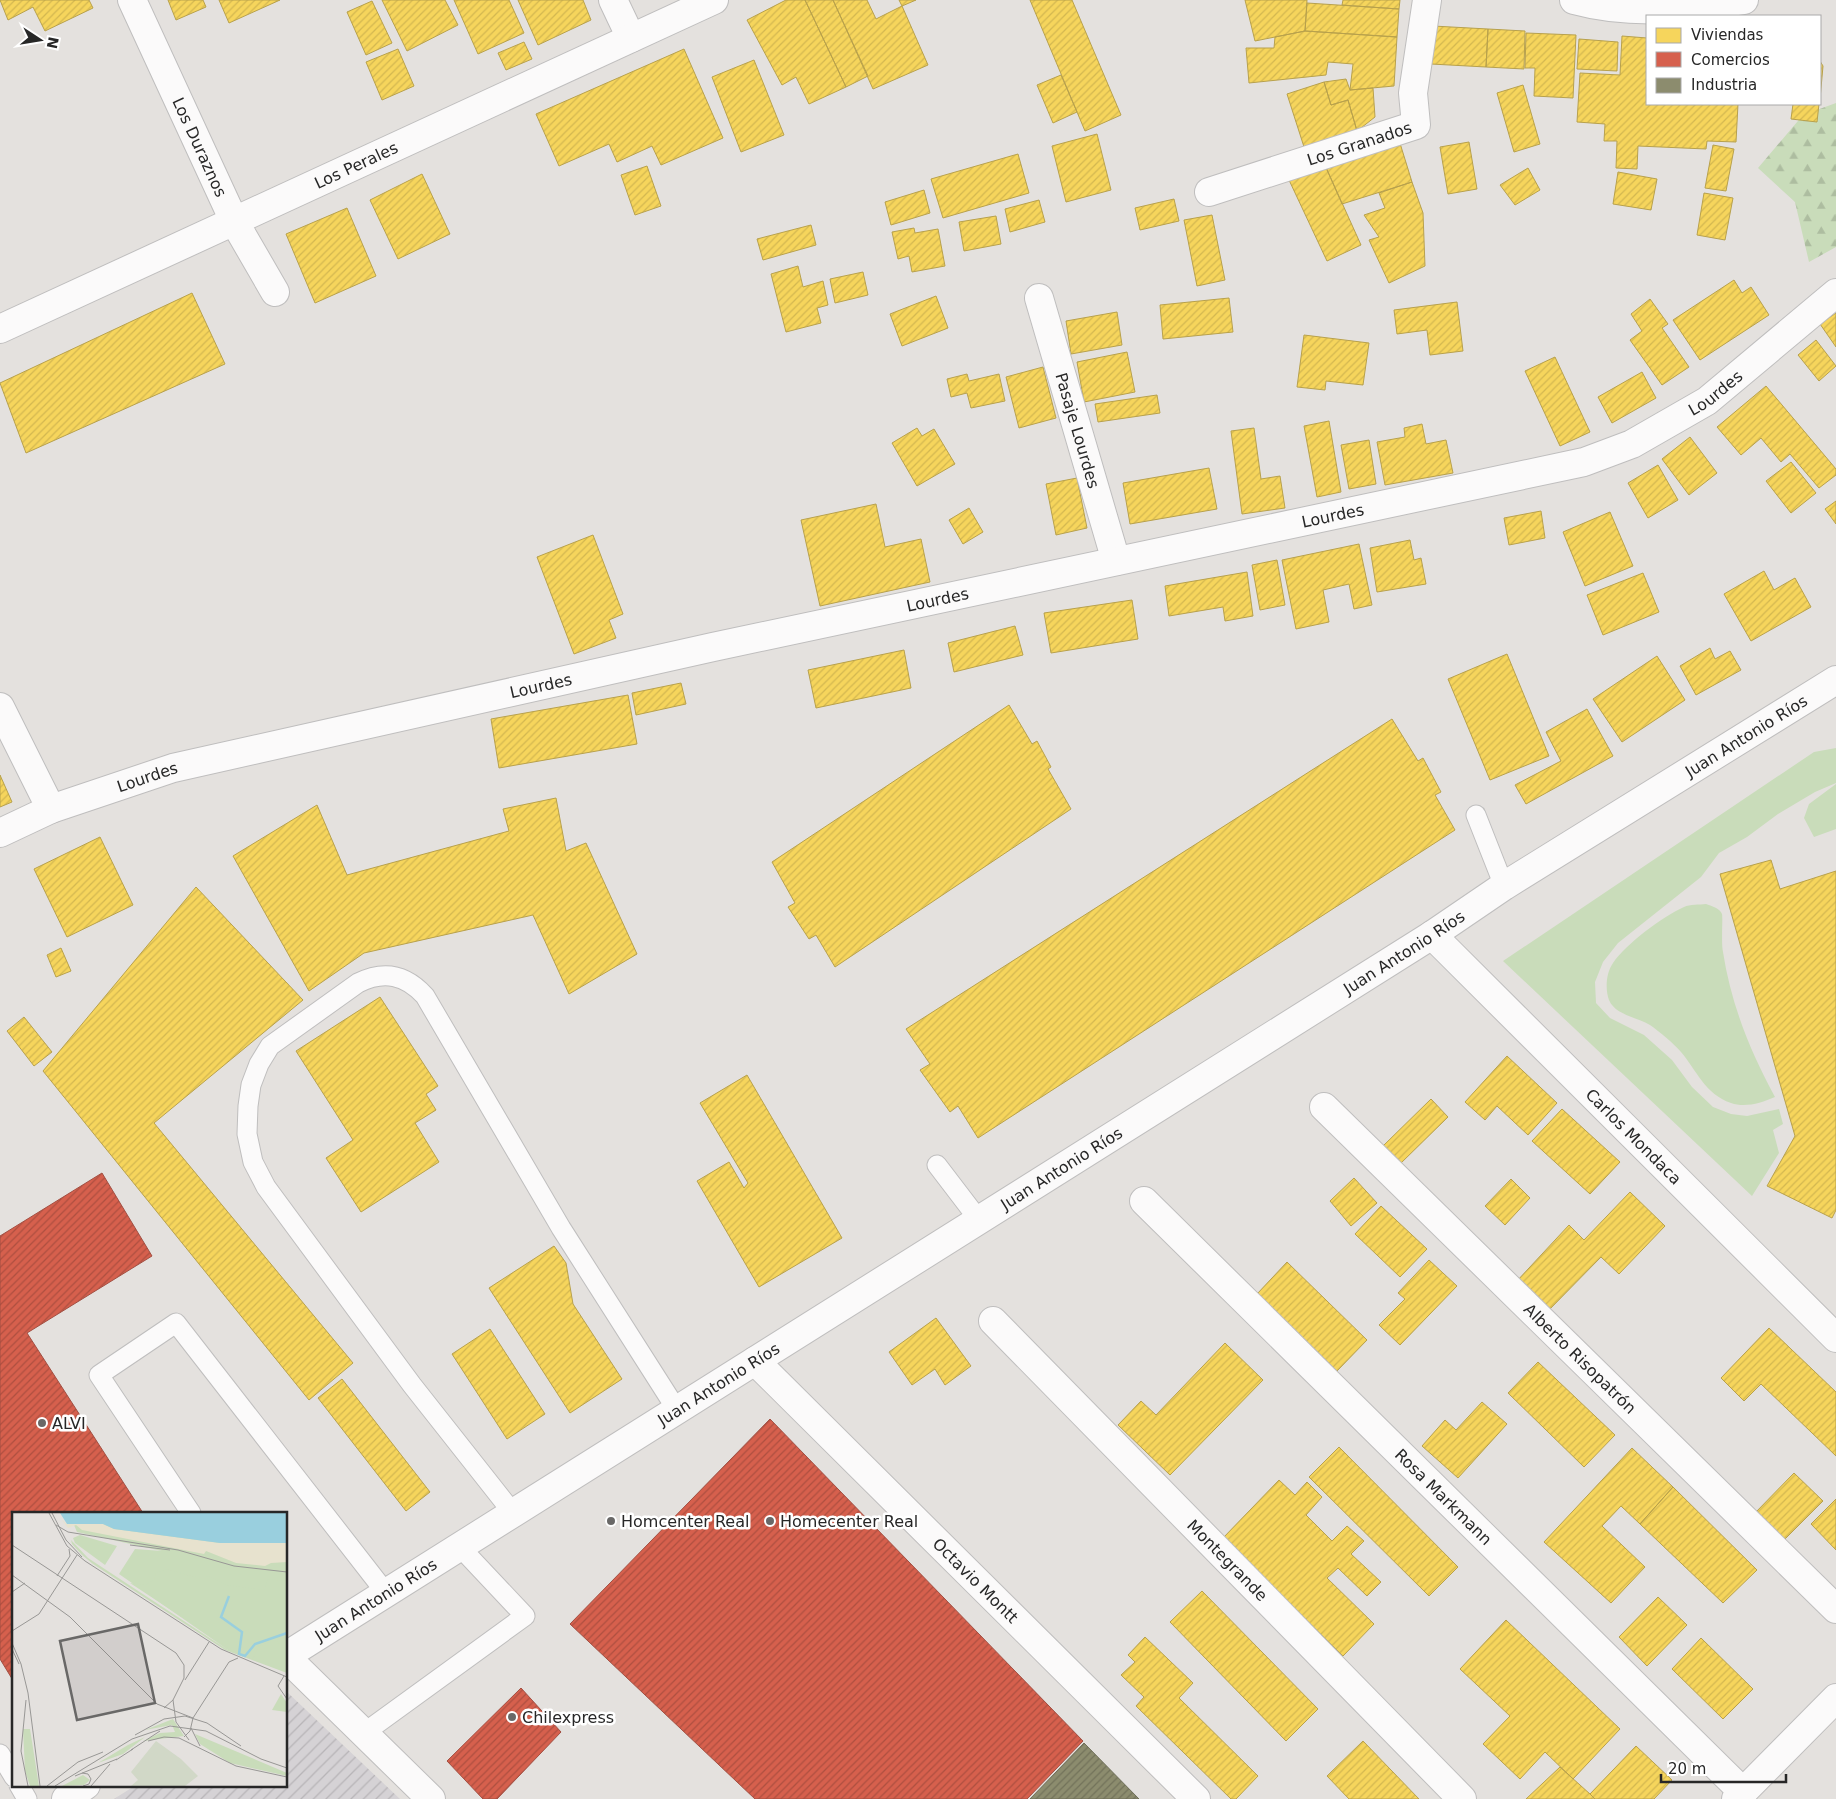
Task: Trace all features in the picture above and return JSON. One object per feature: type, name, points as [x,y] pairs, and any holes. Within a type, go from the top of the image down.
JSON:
[{"type":"street","name":"Los Duraznos","points":[[132,0],[234,222],[275,292]]},
{"type":"street","points":[[614,0],[631,38]]},
{"type":"street","name":"Los Perales","points":[[0,329],[714,0]]},
{"type":"street","name":"Los Granados","points":[[1209,192],[1416,125],[1413,93],[1427,0]]},
{"type":"street","points":[[1574,0],[1619,8],[1663,10],[1706,7],[1744,0]]},
{"type":"street","name":"Lourdes","points":[[0,833],[51,809],[173,768],[723,645],[1535,474],[1584,462],[1632,444],[1707,401],[1836,293]]},
{"type":"street","name":"Pasaje Lourdes","points":[[1039,298],[1116,561]]},
{"type":"street","name":"Juan Antonio Ríos","points":[[288,1655],[1432,936],[1504,886],[1836,680]]},
{"type":"street","points":[[0,707],[51,809]]},
{"type":"street","name":"Carlos Mondaca","points":[[1432,936],[1836,1338]]},
{"type":"street","name":"Alberto Risopatrón","points":[[1324,1107],[1836,1609]]},
{"type":"street","name":"Rosa Markmann","points":[[1144,1201],[1739,1796]]},
{"type":"street","name":"Montegrande","points":[[993,1321],[1462,1799]]},
{"type":"street","name":"Octavio Montt","points":[[756,1361],[1196,1799]]},
{"type":"street","points":[[288,1658],[431,1799]]},
{"type":"street","points":[[1739,1796],[1836,1698]]},
{"type":"street","points":[[66,1799],[85,1786]]},
{"type":"lane","points":[[1476,815],[1504,886]]},
{"type":"lane","points":[[513,1514],[412,1385],[266,1187],[253,1162],[247,1134],[248,1106],[251,1085],[259,1064],[270,1046],[358,983],[376,976],[397,976],[407,980],[425,996],[561,1228],[677,1410]]},
{"type":"lane","points":[[937,1165],[979,1220]]},
{"type":"lane","points":[[190,1512],[99,1375],[176,1323],[386,1593]]},
{"type":"lane","points":[[364,1733],[526,1616],[460,1547]]},
{"type":"lane","points":[[0,1754],[12,1774]]},
{"type":"lane","points":[[20,1786],[27,1799]]},
{"type":"shaded area","points":[[288,1693],[400,1799],[114,1799],[134,1786],[288,1786]]},
{"type":"green space","points":[[1836,103],[1836,247],[1809,262],[1795,202],[1758,168],[1803,115]]},
{"type":"green space","points":[[1836,748],[1836,783],[1815,792],[1778,814],[1747,837],[1719,853],[1701,877],[1618,943],[1603,962],[1595,982],[1596,1003],[1610,1018],[1644,1035],[1672,1060],[1692,1087],[1713,1107],[1731,1114],[1747,1116],[1779,1109],[1783,1124],[1773,1130],[1779,1153],[1752,1196],[1503,961],[1814,752]]},
{"type":"green space","points":[[1836,784],[1836,829],[1814,837],[1804,818],[1809,804]]},
{"type":"green space","points":[[1706,904],[1717,909],[1722,914],[1722,948],[1736,1009],[1757,1062],[1775,1097],[1759,1103],[1747,1105],[1731,1103],[1714,1094],[1670,1041],[1645,1022],[1616,1009],[1609,1000],[1607,981],[1609,971],[1613,963],[1627,947],[1675,911],[1689,905]]},
{"type":"building: Viviendas","points":[[0,0],[89,0],[93,8],[45,31],[33,7],[8,20]]},
{"type":"building: Viviendas","points":[[168,0],[203,0],[206,7],[176,20]]},
{"type":"building: Viviendas","points":[[219,0],[280,0],[229,23]]},
{"type":"building: Viviendas","points":[[382,0],[445,0],[458,25],[407,51]]},
{"type":"building: Viviendas","points":[[454,0],[509,0],[524,33],[478,54]]},
{"type":"building: Viviendas","points":[[518,0],[583,0],[591,20],[538,45]]},
{"type":"building: Viviendas","points":[[786,0],[805,0],[846,87],[809,104],[796,77],[782,85],[747,20]]},
{"type":"building: Viviendas","points":[[805,0],[833,0],[868,76],[846,87]]},
{"type":"building: Viviendas","points":[[833,0],[867,0],[876,19],[902,6],[928,65],[873,89]]},
{"type":"building: Viviendas","points":[[899,0],[916,0],[902,6]]},
{"type":"building: Viviendas","points":[[1030,0],[1072,0],[1121,115],[1085,131]]},
{"type":"building: Viviendas","points":[[1245,0],[1307,0],[1305,31],[1255,41]]},
{"type":"building: Viviendas","points":[[1343,0],[1400,0],[1399,9],[1342,5]]},
{"type":"building: Viviendas","points":[[372,1],[392,43],[366,55],[347,12]]},
{"type":"building: Viviendas","points":[[1307,3],[1399,9],[1397,37],[1305,31]]},
{"type":"building: Viviendas","points":[[1433,26],[1488,29],[1486,67],[1431,64]]},
{"type":"building: Viviendas","points":[[1488,29],[1525,31],[1524,69],[1486,67]]},
{"type":"building: Viviendas","points":[[1305,31],[1397,37],[1394,86],[1350,90],[1353,64],[1328,62],[1326,75],[1249,83],[1246,48],[1274,48],[1275,37]]},
{"type":"building: Viviendas","points":[[1526,33],[1576,35],[1573,98],[1534,96],[1535,68],[1525,68]]},
{"type":"building: Viviendas","points":[[1622,36],[1646,38],[1646,105],[1738,105],[1736,142],[1707,141],[1706,149],[1638,146],[1637,169],[1616,168],[1617,141],[1604,141],[1605,124],[1577,122],[1580,73],[1620,75]]},
{"type":"building: Viviendas","points":[[1579,39],[1618,42],[1617,71],[1577,69]]},
{"type":"building: Viviendas","points":[[524,42],[532,59],[506,70],[498,53]]},
{"type":"building: Viviendas","points":[[398,49],[414,86],[382,100],[366,62]]},
{"type":"building: Viviendas","points":[[684,49],[723,138],[661,165],[652,146],[617,162],[609,144],[559,166],[536,114]]},
{"type":"building: Viviendas","points":[[754,60],[784,135],[741,152],[712,77]]},
{"type":"building: Viviendas","points":[[1821,63],[1823,66],[1821,88]]},
{"type":"building: Viviendas","points":[[1061,75],[1077,112],[1053,123],[1037,85]]},
{"type":"building: Viviendas","points":[[1346,79],[1350,90],[1373,88],[1375,117],[1357,131],[1348,100],[1331,105],[1324,82]]},
{"type":"building: Viviendas","points":[[1324,82],[1331,105],[1348,100],[1357,131],[1305,150],[1287,94]]},
{"type":"building: Viviendas","points":[[1523,85],[1540,144],[1514,152],[1497,93]]},
{"type":"building: Viviendas","points":[[1793,105],[1819,105],[1817,122],[1791,119]]},
{"type":"building: Viviendas","points":[[1097,134],[1111,190],[1066,202],[1052,146]]},
{"type":"building: Viviendas","points":[[1399,140],[1412,182],[1342,204],[1324,163]]},
{"type":"building: Viviendas","points":[[1469,142],[1477,189],[1448,194],[1440,147]]},
{"type":"building: Viviendas","points":[[1713,145],[1734,149],[1726,191],[1705,188]]},
{"type":"building: Viviendas","points":[[1018,154],[1029,193],[943,218],[931,179]]},
{"type":"building: Viviendas","points":[[1324,163],[1361,245],[1327,261],[1289,180]]},
{"type":"building: Viviendas","points":[[647,166],[661,206],[635,215],[621,175]]},
{"type":"building: Viviendas","points":[[1528,168],[1540,190],[1515,205],[1500,185]]},
{"type":"building: Viviendas","points":[[1618,172],[1657,179],[1651,210],[1613,204]]},
{"type":"building: Viviendas","points":[[422,174],[450,234],[398,259],[370,200]]},
{"type":"building: Viviendas","points":[[1412,182],[1423,213],[1425,266],[1389,283],[1369,240],[1379,237],[1364,215],[1385,208],[1379,193]]},
{"type":"building: Viviendas","points":[[924,190],[930,213],[891,225],[885,202]]},
{"type":"building: Viviendas","points":[[1704,193],[1733,198],[1725,240],[1697,235]]},
{"type":"building: Viviendas","points":[[1174,199],[1179,221],[1140,230],[1135,208]]},
{"type":"building: Viviendas","points":[[1039,200],[1045,222],[1010,232],[1005,209]]},
{"type":"building: Viviendas","points":[[347,208],[376,276],[315,303],[286,234]]},
{"type":"building: Viviendas","points":[[1212,215],[1225,280],[1197,286],[1184,220]]},
{"type":"building: Viviendas","points":[[996,216],[1001,244],[964,251],[959,222]]},
{"type":"building: Viviendas","points":[[811,225],[816,245],[763,260],[757,239]]},
{"type":"building: Viviendas","points":[[914,228],[915,233],[938,229],[945,266],[912,272],[909,256],[898,259],[892,232]]},
{"type":"building: Viviendas","points":[[798,266],[803,287],[823,281],[828,305],[817,308],[821,323],[786,332],[771,274]]},
{"type":"building: Viviendas","points":[[863,272],[868,295],[835,303],[830,279]]},
{"type":"building: Viviendas","points":[[1734,280],[1742,293],[1751,287],[1769,315],[1700,360],[1673,320]]},
{"type":"building: Viviendas","points":[[192,293],[225,364],[26,453],[0,383]]},
{"type":"building: Viviendas","points":[[936,296],[948,328],[902,346],[890,314]]},
{"type":"building: Viviendas","points":[[1229,298],[1233,332],[1163,339],[1160,305]]},
{"type":"building: Viviendas","points":[[1650,299],[1668,324],[1662,328],[1689,367],[1662,385],[1630,340],[1642,331],[1631,314]]},
{"type":"building: Viviendas","points":[[1457,302],[1463,351],[1430,355],[1427,330],[1397,334],[1394,310]]},
{"type":"building: Viviendas","points":[[1117,312],[1122,345],[1071,354],[1066,321]]},
{"type":"building: Viviendas","points":[[1836,313],[1836,347],[1820,324]]},
{"type":"building: Viviendas","points":[[1304,335],[1369,343],[1363,385],[1326,381],[1325,390],[1297,387]]},
{"type":"building: Viviendas","points":[[1816,340],[1836,366],[1819,381],[1798,355]]},
{"type":"building: Viviendas","points":[[1127,352],[1135,392],[1084,402],[1077,362]]},
{"type":"building: Viviendas","points":[[1555,357],[1590,432],[1560,446],[1525,371]]},
{"type":"building: Viviendas","points":[[1043,367],[1056,418],[1019,428],[1006,377]]},
{"type":"building: Viviendas","points":[[1642,372],[1656,398],[1612,423],[1598,397]]},
{"type":"building: Viviendas","points":[[967,374],[969,381],[999,374],[1005,401],[971,408],[967,393],[951,397],[947,379]]},
{"type":"building: Viviendas","points":[[1766,386],[1836,469],[1836,475],[1819,488],[1790,454],[1781,462],[1761,438],[1741,455],[1717,427]]},
{"type":"building: Viviendas","points":[[1157,395],[1160,413],[1098,422],[1095,404]]},
{"type":"building: Viviendas","points":[[1329,421],[1341,492],[1317,497],[1304,426]]},
{"type":"building: Viviendas","points":[[1422,424],[1426,444],[1446,440],[1453,473],[1385,485],[1377,442],[1405,437],[1404,428]]},
{"type":"building: Viviendas","points":[[917,428],[922,436],[934,429],[955,464],[917,486],[892,443]]},
{"type":"building: Viviendas","points":[[1254,428],[1261,479],[1280,476],[1285,508],[1242,514],[1231,431]]},
{"type":"building: Viviendas","points":[[1690,437],[1717,473],[1689,495],[1662,459]]},
{"type":"building: Viviendas","points":[[1369,440],[1376,484],[1349,489],[1341,445]]},
{"type":"building: Viviendas","points":[[1791,462],[1816,493],[1791,513],[1766,481]]},
{"type":"building: Viviendas","points":[[1658,465],[1678,500],[1648,518],[1628,483]]},
{"type":"building: Viviendas","points":[[1209,468],[1217,509],[1130,524],[1123,483]]},
{"type":"building: Viviendas","points":[[1077,478],[1087,528],[1056,535],[1046,484]]},
{"type":"building: Viviendas","points":[[1836,501],[1836,524],[1825,509]]},
{"type":"building: Viviendas","points":[[876,504],[885,547],[921,539],[930,582],[820,606],[801,520]]},
{"type":"building: Viviendas","points":[[969,508],[983,532],[963,544],[949,520]]},
{"type":"building: Viviendas","points":[[1541,511],[1545,538],[1509,545],[1504,518]]},
{"type":"building: Viviendas","points":[[1610,512],[1633,566],[1585,586],[1563,532]]},
{"type":"building: Viviendas","points":[[593,535],[623,614],[609,620],[616,638],[574,654],[537,557]]},
{"type":"building: Viviendas","points":[[1410,540],[1414,560],[1421,558],[1426,584],[1377,592],[1370,548]]},
{"type":"building: Viviendas","points":[[1359,544],[1372,605],[1354,609],[1349,584],[1323,590],[1329,622],[1296,629],[1282,560]]},
{"type":"building: Viviendas","points":[[1277,560],[1285,605],[1260,610],[1252,565]]},
{"type":"building: Viviendas","points":[[1764,571],[1774,590],[1795,578],[1811,607],[1751,641],[1724,594]]},
{"type":"building: Viviendas","points":[[1247,572],[1253,616],[1225,621],[1223,607],[1169,616],[1165,586]]},
{"type":"building: Viviendas","points":[[1643,573],[1659,612],[1603,635],[1587,595]]},
{"type":"building: Viviendas","points":[[1132,600],[1138,639],[1051,653],[1044,613]]},
{"type":"building: Viviendas","points":[[1015,626],[1023,655],[954,672],[948,643]]},
{"type":"building: Viviendas","points":[[1710,648],[1715,659],[1730,651],[1741,670],[1696,695],[1680,666]]},
{"type":"building: Viviendas","points":[[904,650],[911,688],[816,708],[808,670]]},
{"type":"building: Viviendas","points":[[1507,654],[1549,756],[1490,780],[1448,679]]},
{"type":"building: Viviendas","points":[[1657,656],[1685,700],[1622,742],[1593,699]]},
{"type":"building: Viviendas","points":[[681,683],[686,704],[636,715],[632,693]]},
{"type":"building: Viviendas","points":[[628,695],[637,744],[499,768],[491,719]]},
{"type":"building: Viviendas","points":[[1009,705],[1032,744],[1037,741],[1051,767],[1048,769],[1071,809],[835,967],[816,935],[809,939],[788,907],[795,903],[772,862]]},
{"type":"building: Viviendas","points":[[1587,709],[1613,756],[1526,804],[1515,785],[1561,761],[1546,732]]},
{"type":"building: Viviendas","points":[[1392,719],[1418,761],[1423,758],[1441,792],[1435,795],[1455,830],[978,1138],[958,1106],[950,1112],[920,1070],[930,1064],[906,1029]]},
{"type":"building: Viviendas","points":[[0,775],[12,802],[0,807]]},
{"type":"building: Viviendas","points":[[556,798],[566,851],[586,843],[637,954],[569,994],[533,915],[364,953],[309,991],[233,856],[317,805],[347,875],[509,831],[503,809]]},
{"type":"building: Viviendas","points":[[100,837],[133,905],[67,937],[34,869]]},
{"type":"building: Viviendas","points":[[1771,860],[1780,889],[1836,871],[1836,1210],[1832,1218],[1767,1186],[1795,1136],[1720,874]]},
{"type":"building: Viviendas","points":[[196,887],[303,1000],[154,1123],[353,1363],[309,1400],[43,1071]]},
{"type":"building: Viviendas","points":[[61,948],[71,971],[56,977],[47,955]]},
{"type":"building: Viviendas","points":[[380,997],[438,1086],[426,1094],[436,1110],[415,1123],[439,1162],[361,1212],[326,1158],[353,1140],[296,1051]]},
{"type":"building: Viviendas","points":[[24,1017],[52,1052],[34,1066],[7,1031]]},
{"type":"building: Viviendas","points":[[1507,1056],[1557,1103],[1528,1135],[1497,1106],[1485,1120],[1465,1102]]},
{"type":"building: Viviendas","points":[[747,1075],[842,1238],[759,1287],[697,1181],[729,1162],[744,1188],[748,1183],[700,1103]]},
{"type":"building: Viviendas","points":[[1431,1099],[1448,1117],[1400,1164],[1383,1146]]},
{"type":"building: Viviendas","points":[[1562,1109],[1620,1162],[1590,1194],[1532,1141]]},
{"type":"building: Viviendas","points":[[1354,1178],[1377,1203],[1351,1226],[1330,1201]]},
{"type":"building: Viviendas","points":[[1511,1179],[1530,1198],[1505,1225],[1485,1206]]},
{"type":"building: Viviendas","points":[[1630,1192],[1665,1226],[1619,1274],[1601,1257],[1547,1312],[1516,1282],[1569,1225],[1584,1240]]},
{"type":"building: Viviendas","points":[[1381,1206],[1427,1249],[1400,1277],[1355,1234]]},
{"type":"building: Viviendas","points":[[554,1246],[566,1263],[573,1304],[622,1379],[570,1413],[489,1288]]},
{"type":"building: Viviendas","points":[[1429,1260],[1457,1286],[1400,1345],[1379,1325],[1405,1299],[1398,1293]]},
{"type":"building: Viviendas","points":[[1287,1262],[1367,1340],[1337,1371],[1257,1294]]},
{"type":"building: Viviendas","points":[[936,1318],[971,1366],[945,1385],[935,1369],[912,1385],[889,1352]]},
{"type":"building: Viviendas","points":[[1769,1328],[1836,1392],[1836,1456],[1761,1384],[1744,1401],[1721,1378]]},
{"type":"building: Viviendas","points":[[490,1329],[545,1414],[507,1439],[452,1354]]},
{"type":"building: Viviendas","points":[[1225,1343],[1263,1380],[1170,1475],[1118,1425],[1141,1401],[1156,1415]]},
{"type":"building: Viviendas","points":[[1538,1362],[1615,1435],[1584,1467],[1508,1393]]},
{"type":"building: Viviendas","points":[[342,1379],[430,1492],[406,1511],[318,1398]]},
{"type":"building: Viviendas","points":[[1482,1402],[1507,1424],[1458,1478],[1422,1446],[1445,1420],[1456,1430]]},
{"type":"building: Viviendas","points":[[1339,1447],[1458,1567],[1429,1596],[1309,1477]]},
{"type":"building: Viviendas","points":[[1632,1448],[1673,1487],[1640,1524],[1621,1506],[1602,1526],[1645,1567],[1611,1603],[1544,1542]]},
{"type":"building: Viviendas","points":[[1794,1473],[1823,1501],[1783,1541],[1755,1513]]},
{"type":"building: Viviendas","points":[[1279,1480],[1295,1495],[1307,1482],[1322,1497],[1306,1515],[1332,1541],[1347,1526],[1364,1541],[1351,1554],[1381,1582],[1367,1596],[1338,1568],[1327,1578],[1374,1624],[1343,1656],[1223,1538]]},
{"type":"building: Viviendas","points":[[1673,1487],[1757,1570],[1723,1603],[1640,1524]]},
{"type":"building: Viviendas","points":[[1836,1499],[1836,1550],[1811,1524]]},
{"type":"building: Viviendas","points":[[1202,1591],[1318,1709],[1286,1741],[1170,1622]]},
{"type":"building: Viviendas","points":[[1658,1597],[1687,1625],[1647,1666],[1619,1637]]},
{"type":"building: Viviendas","points":[[1506,1620],[1620,1729],[1573,1779],[1545,1752],[1520,1779],[1483,1744],[1510,1716],[1460,1669]]},
{"type":"building: Viviendas","points":[[1145,1637],[1193,1683],[1179,1698],[1258,1776],[1236,1799],[1231,1799],[1136,1706],[1144,1697],[1121,1675],[1135,1662],[1128,1655]]},
{"type":"building: Viviendas","points":[[1701,1638],[1753,1689],[1723,1719],[1672,1669]]},
{"type":"building: Viviendas","points":[[1363,1741],[1419,1799],[1349,1799],[1327,1776]]},
{"type":"building: Viviendas","points":[[1636,1746],[1672,1780],[1654,1799],[1595,1799],[1590,1794]]},
{"type":"building: Viviendas","points":[[1560,1767],[1590,1794],[1595,1799],[1526,1799]]},
{"type":"building: Comercios","name":"ALVI","points":[[102,1173],[152,1256],[27,1333],[142,1512],[12,1512],[12,1679],[0,1659],[0,1236]]},
{"type":"building: Comercios","name":"Homecenter Real","points":[[770,1419],[1083,1741],[1027,1799],[755,1799],[570,1624]]},
{"type":"building: Comercios","points":[[521,1688],[561,1732],[497,1799],[483,1799],[447,1761]]},
{"type":"building: Industria","points":[[1084,1743],[1139,1799],[1030,1799]]},
{"type":"place","name":"ALVI","points":[[42,1423]]},
{"type":"place","name":"Homcenter Real","points":[[611,1521]]},
{"type":"place","name":"Homecenter Real","points":[[770,1521]]},
{"type":"place","name":"Chilexpress","points":[[512,1717]]}]
